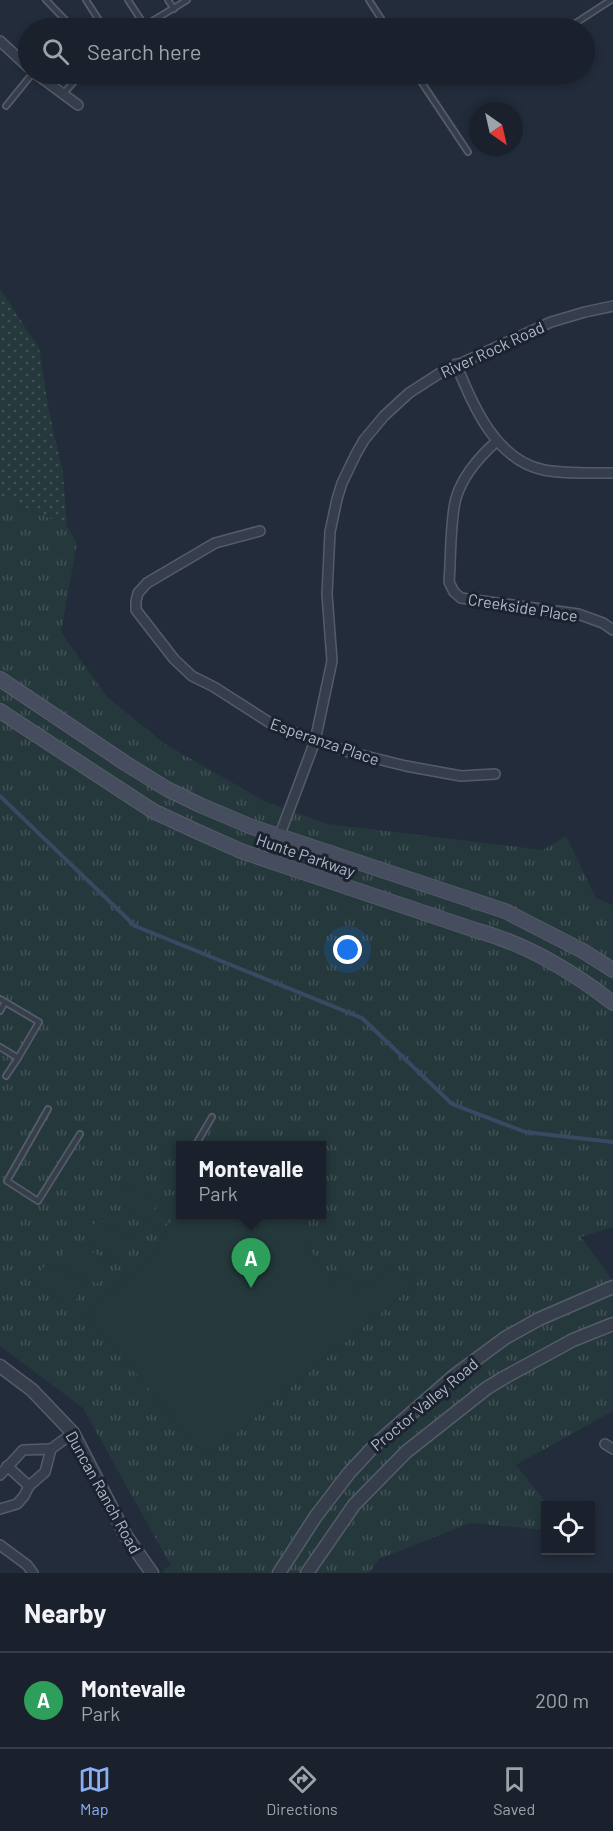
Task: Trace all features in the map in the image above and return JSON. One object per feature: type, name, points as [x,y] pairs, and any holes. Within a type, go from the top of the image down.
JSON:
[{"type":"main road","name":"Hunte Parkway","points":[[0,679],[167,789],[252,827],[505,911],[583,951],[613,970]]},
{"type":"main road","name":"Hunte Parkway","points":[[0,711],[153,811],[232,847],[270,861],[498,936],[570,973],[613,1003]]},
{"type":"street","points":[[0,41],[18,58]]},
{"type":"street","points":[[48,84],[78,105]]},
{"type":"street","name":"River Rock Road","points":[[270,861],[315,741],[332,661],[327,594],[330,532],[342,483],[356,454],[384,416],[417,387],[456,364],[551,322],[613,306]]},
{"type":"street","points":[[456,364],[482,418],[497,441],[513,456],[542,470],[613,473]]},
{"type":"street","name":"Creekside Place","points":[[497,441],[476,462],[457,496],[453,512],[449,582],[454,592],[461,598],[578,614],[603,623],[613,630]]},
{"type":"street","name":"Esperanza Place","points":[[260,531],[215,543],[147,583],[138,593],[136,610],[174,659],[192,676],[214,687],[275,726],[315,741],[349,752],[426,770],[461,776],[495,774]]},
{"type":"street","name":"Proctor Valley Road","points":[[279,1573],[312,1521],[349,1473],[375,1444],[448,1381],[505,1338],[538,1319],[613,1287]]},
{"type":"street","name":"Proctor Valley Road","points":[[307,1573],[354,1505],[406,1452],[487,1388],[573,1340],[613,1324]]},
{"type":"street","name":"Duncan Ranch Road","points":[[0,1366],[32,1389],[73,1433],[126,1536],[152,1573]]},
{"type":"street","points":[[0,1475],[23,1450],[51,1449],[73,1433]]},
{"type":"street","points":[[0,1509],[17,1504],[29,1486],[45,1472],[51,1449]]},
{"type":"street","points":[[7,1466],[29,1486]]},
{"type":"street","points":[[0,1545],[27,1565],[33,1573]]},
{"type":"lane","points":[[46,0],[63,18]]},
{"type":"lane","points":[[86,0],[98,18]]},
{"type":"lane","points":[[128,0],[138,18]]},
{"type":"lane","points":[[168,0],[174,9]]},
{"type":"lane","points":[[158,18],[187,0]]},
{"type":"lane","points":[[369,0],[381,18]]},
{"type":"lane","points":[[583,18],[611,0]]},
{"type":"lane","points":[[6,106],[25,84]]},
{"type":"lane","points":[[63,94],[72,84]]},
{"type":"lane","points":[[423,84],[468,152]]},
{"type":"lane","points":[[0,1011],[3,1001],[39,1022],[6,1076]]},
{"type":"lane","points":[[0,1047],[18,1058]]},
{"type":"lane","points":[[48,1109],[7,1181],[38,1201],[80,1134]]},
{"type":"lane","points":[[198,1141],[212,1117]]},
{"type":"green space","points":[[0,289],[39,348],[49,411],[63,473],[67,526],[0,496]]},
{"type":"green space","points":[[0,496],[67,526],[77,543],[61,632],[107,697],[165,744],[266,802],[328,824],[543,850],[566,836],[596,898],[613,905],[613,1227],[581,1237],[613,1281],[613,1411],[516,1465],[545,1501],[541,1501],[541,1530],[470,1523],[379,1559],[369,1573],[163,1573],[165,1568],[171,1566],[83,1408],[0,1346]]},
{"type":"green space","points":[[126,1184],[160,1203],[154,1209],[169,1218],[162,1230],[116,1202]]},
{"type":"green space","points":[[176,1214],[176,1219],[287,1219],[334,1282],[344,1277],[355,1281],[356,1289],[367,1286],[375,1282],[388,1266],[419,1281],[206,1458],[85,1313],[154,1256],[169,1223]]},
{"type":"green space","points":[[97,1219],[135,1241],[122,1263],[83,1241]]},
{"type":"green space","points":[[72,1240],[110,1262],[97,1284],[58,1263]]},
{"type":"green space","points":[[47,1262],[85,1284],[72,1307],[33,1284]]},
{"type":"waterway","points":[[0,796],[135,926],[362,1018],[452,1104],[525,1132],[613,1142]]},
{"type":"place","name":"Montevalle","points":[[251,1288]]}]
